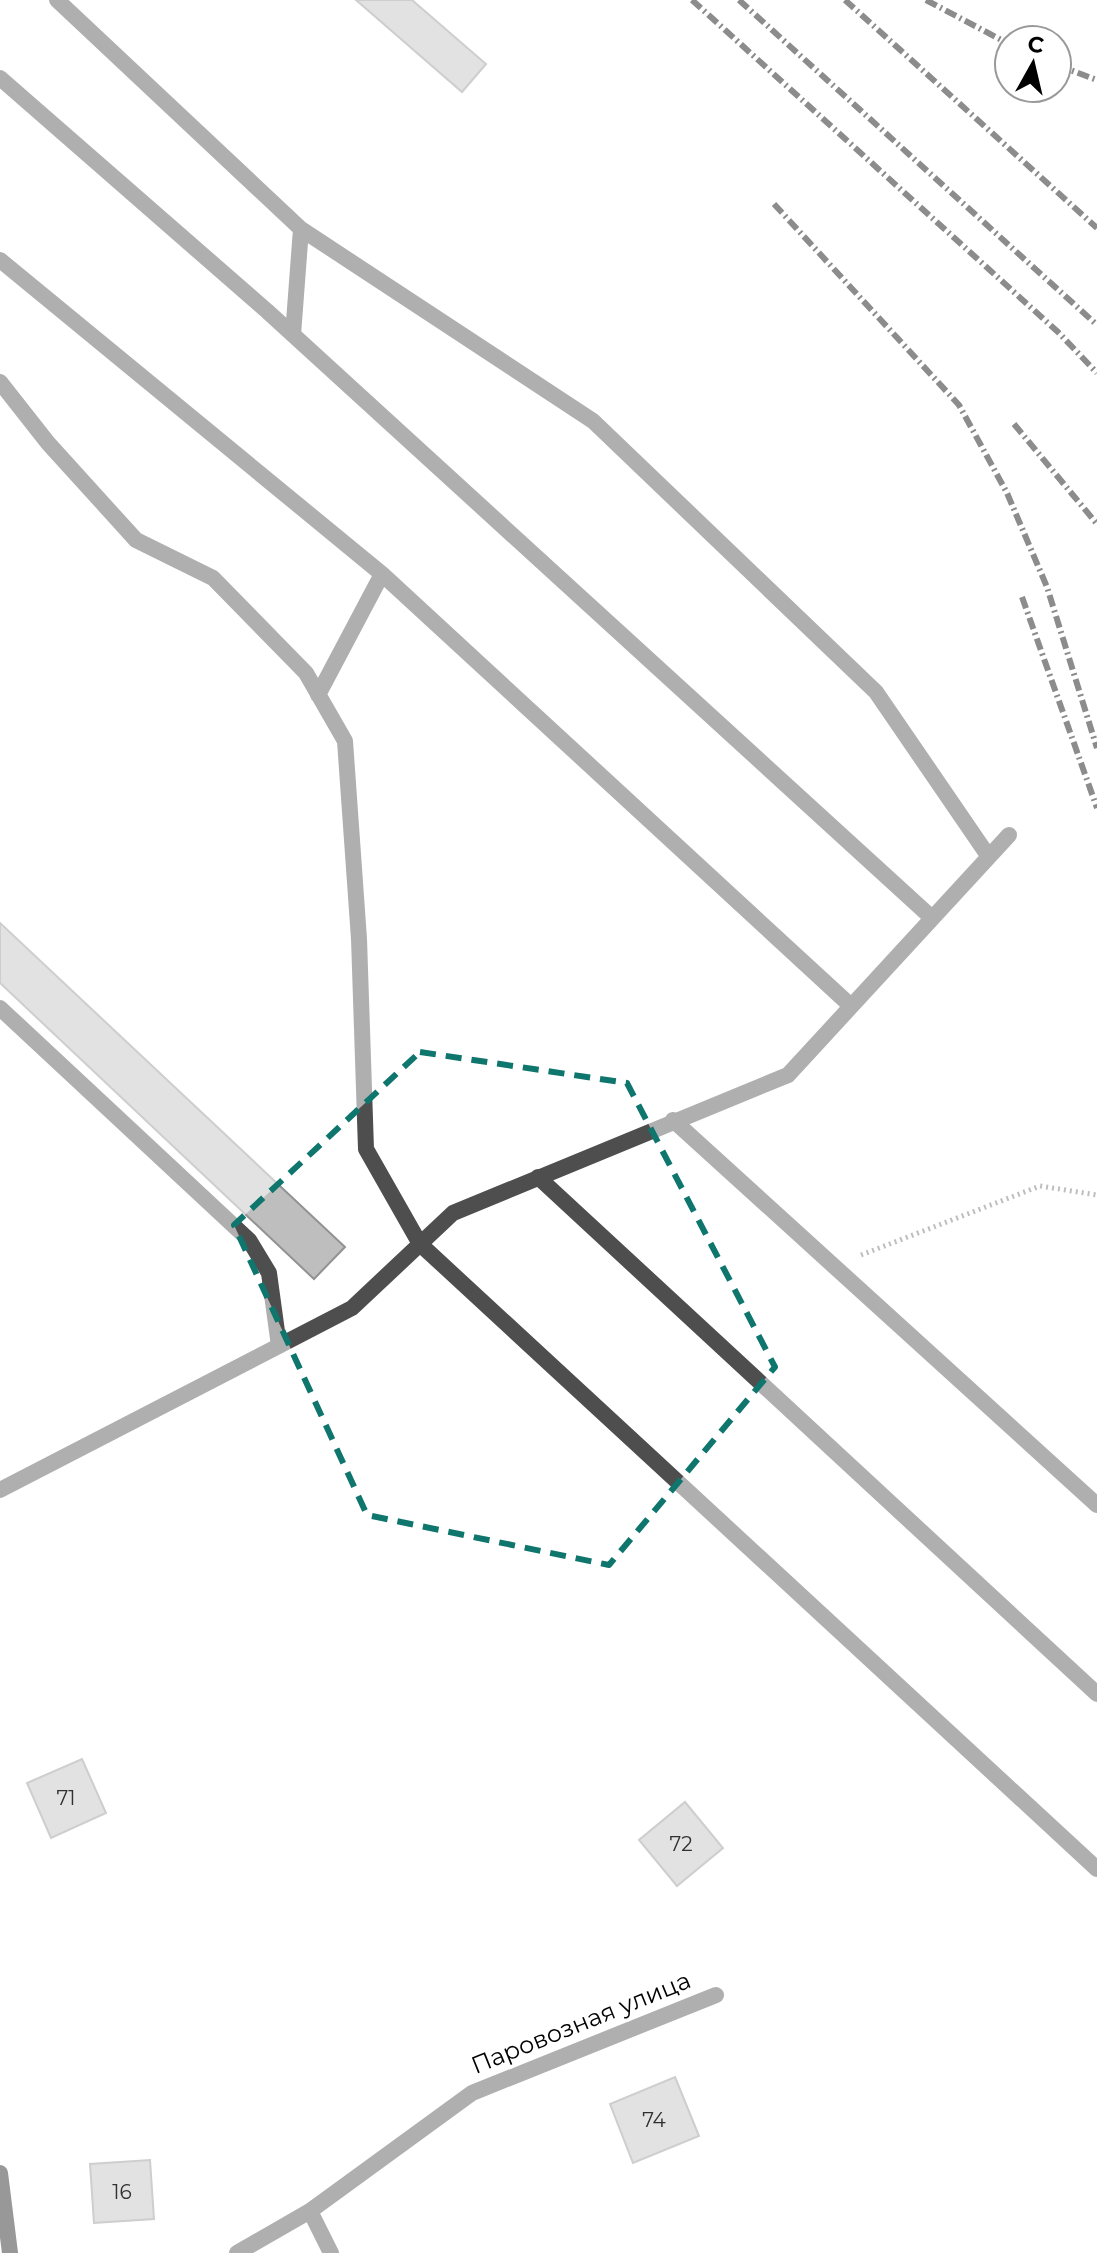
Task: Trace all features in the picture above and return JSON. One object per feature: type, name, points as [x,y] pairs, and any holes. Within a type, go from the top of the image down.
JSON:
[{"type":"main road","points":[[0,2173],[10,2253]]},
{"type":"street","points":[[57,0],[301,229],[593,421],[876,692],[989,857]]},
{"type":"street","points":[[0,78],[293,335],[932,918]]},
{"type":"street","points":[[293,335],[301,229]]},
{"type":"street","points":[[0,260],[382,574],[851,1006]]},
{"type":"street","points":[[0,382],[48,443],[136,540],[213,578],[306,673],[345,741],[359,939],[366,1149],[420,1244],[1097,1869]]},
{"type":"street","points":[[318,695],[382,574]]},
{"type":"street","points":[[0,1490],[352,1308],[453,1213],[788,1075],[1009,835]]},
{"type":"street","points":[[0,1008],[249,1240],[269,1273],[279,1346]]},
{"type":"street","points":[[673,1120],[1097,1505]]},
{"type":"street","points":[[538,1177],[1097,1694]]},
{"type":"street","name":"Паровозная улица","points":[[237,2253],[310,2211],[472,2093],[716,1995]]},
{"type":"street","points":[[310,2211],[331,2253]]},
{"type":"path","points":[[834,1266],[1040,1186],[1097,1195]]},
{"type":"highlighted area","points":[[420,1052],[627,1083],[775,1367],[609,1565],[367,1515],[234,1225]]},
{"type":"building","points":[[356,0],[412,0],[486,64],[462,92]]},
{"type":"building","points":[[0,923],[345,1247],[314,1279],[0,983]]},
{"type":"building","points":[[82,1759],[106,1813],[51,1838],[27,1783]]},
{"type":"building","points":[[685,1802],[723,1848],[677,1886],[639,1840]]},
{"type":"building","points":[[675,2077],[699,2136],[633,2163],[610,2104]]},
{"type":"building","points":[[150,2160],[154,2219],[94,2223],[90,2164]]},
{"type":"railway","points":[[692,0],[1058,332],[1097,373]]},
{"type":"railway","points":[[739,0],[1097,325]]},
{"type":"railway","points":[[845,0],[1097,228]]},
{"type":"railway","points":[[926,0],[993,36]]},
{"type":"railway","points":[[1073,71],[1097,80]]},
{"type":"railway","points":[[774,204],[959,405],[1007,493],[1047,587],[1097,748]]},
{"type":"railway","points":[[1014,424],[1097,524]]},
{"type":"railway","points":[[1022,597],[1097,808]]}]
